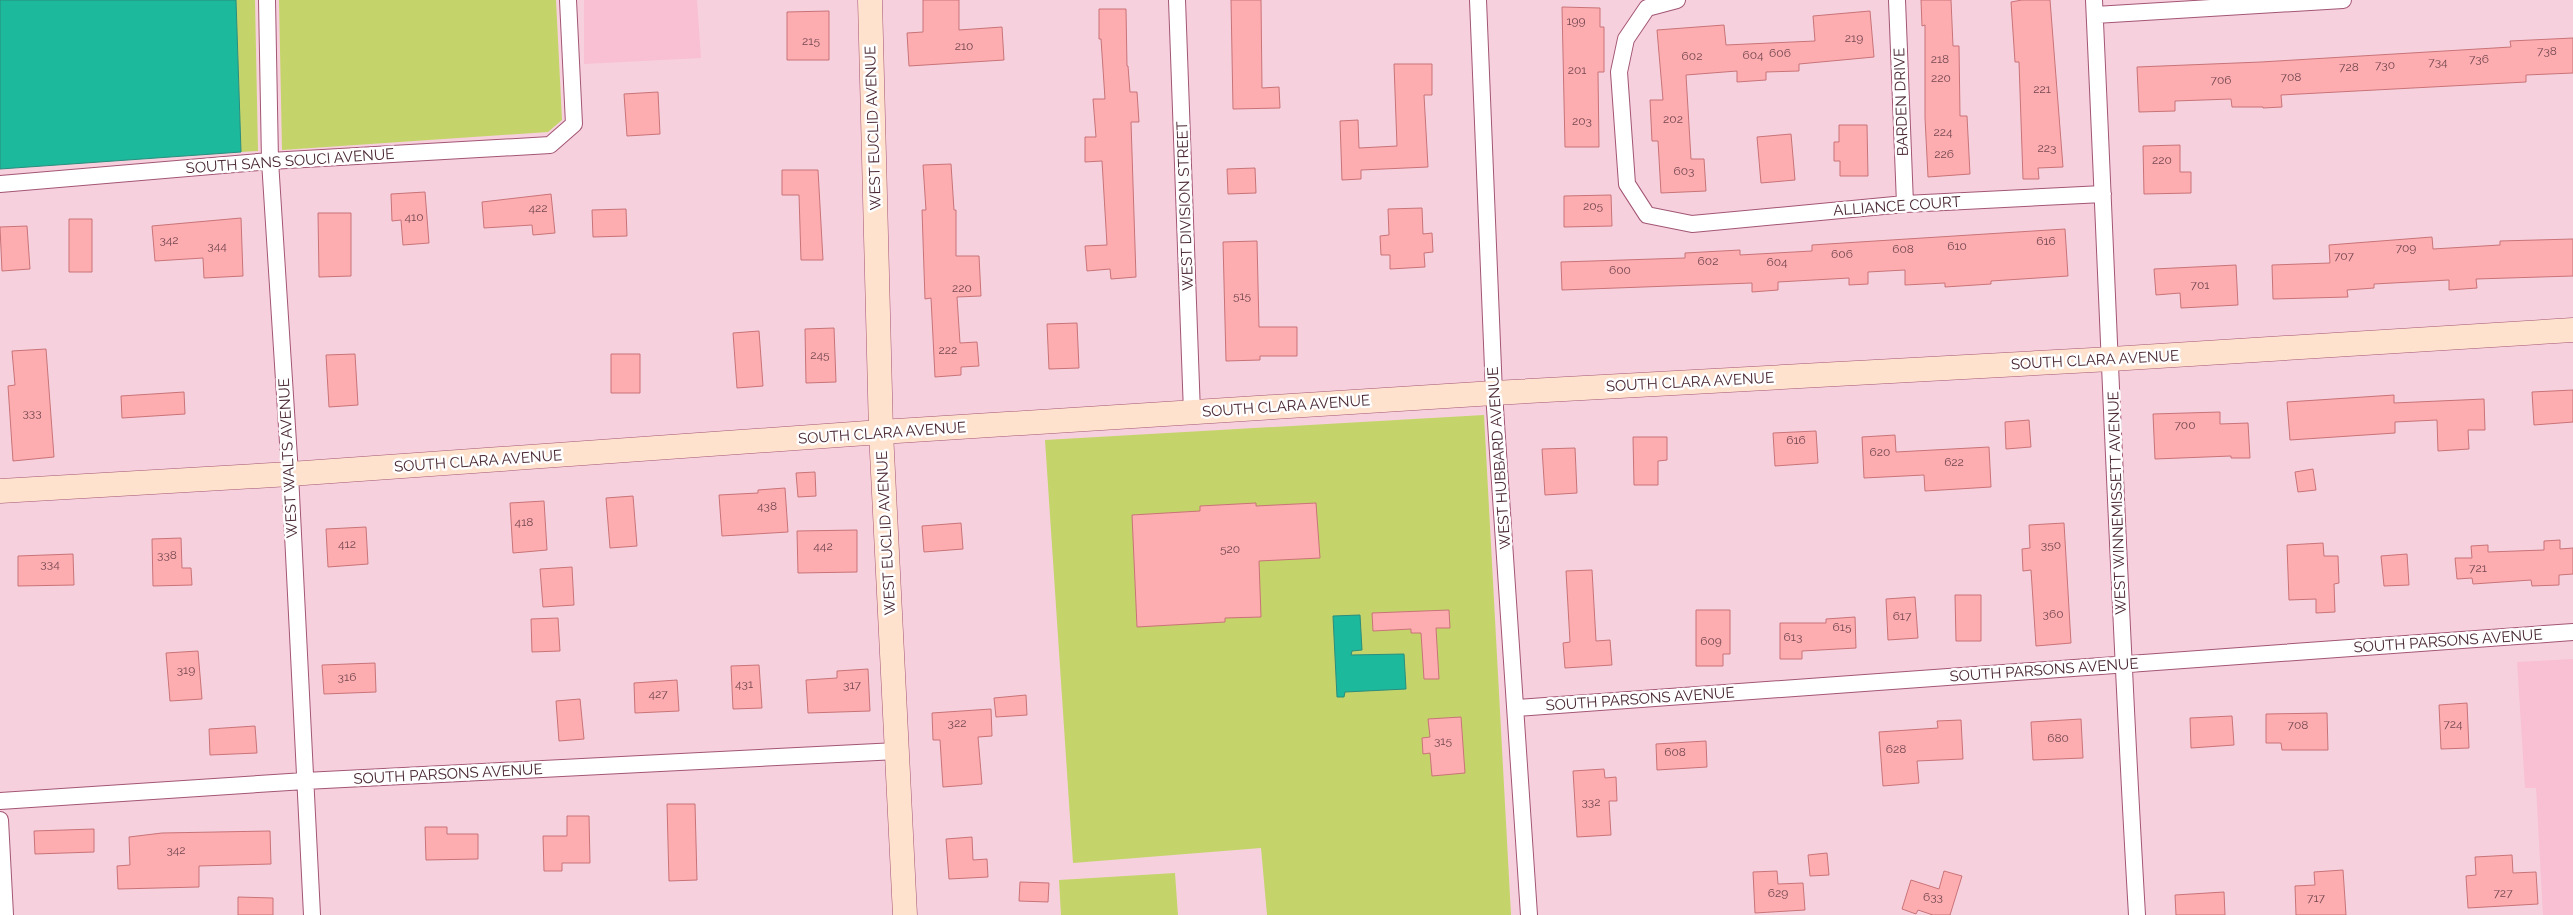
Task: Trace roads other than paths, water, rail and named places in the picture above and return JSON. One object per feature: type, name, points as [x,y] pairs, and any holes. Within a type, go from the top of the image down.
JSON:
[{"type":"street","name":"WEST WALTS AVENUE","points":[[267,0],[270,161],[290,474],[312,915]]},
{"type":"street","name":"SOUTH SANS SOUCI AVENUE","points":[[0,184],[270,161],[550,144],[574,124],[568,0]]},
{"type":"street","name":"WEST EUCLID AVENUE","points":[[870,0],[882,432],[904,915]]},
{"type":"street","name":"WEST DIVISION STREET","points":[[1177,0],[1192,413]]},
{"type":"street","name":"WEST HUBBARD AVENUE","points":[[1478,0],[1494,393],[1529,915]]},
{"type":"street","name":"ALLIANCE COURT","points":[[1677,0],[1647,8],[1626,39],[1619,72],[1627,184],[1647,214],[1692,224],[1905,204],[2103,194]]},
{"type":"street","name":"BARDEN DRIVE","points":[[1897,0],[1905,204]]},
{"type":"street","points":[[2095,8],[2343,0]]},
{"type":"street","name":"WEST WINNEMISSETT AVENUE","points":[[2095,8],[2111,359],[2122,664],[2137,915]]},
{"type":"street","name":"SOUTH CLARA AVENUE","points":[[0,491],[290,474],[882,432],[1494,393],[2111,359],[2573,330]]},
{"type":"street","name":"SOUTH PARSONS AVENUE","points":[[1516,708],[2573,632]]},
{"type":"street","name":"SOUTH PARSONS AVENUE","points":[[0,801],[305,781],[897,751]]},
{"type":"street","points":[[0,820],[5,915]]}]
